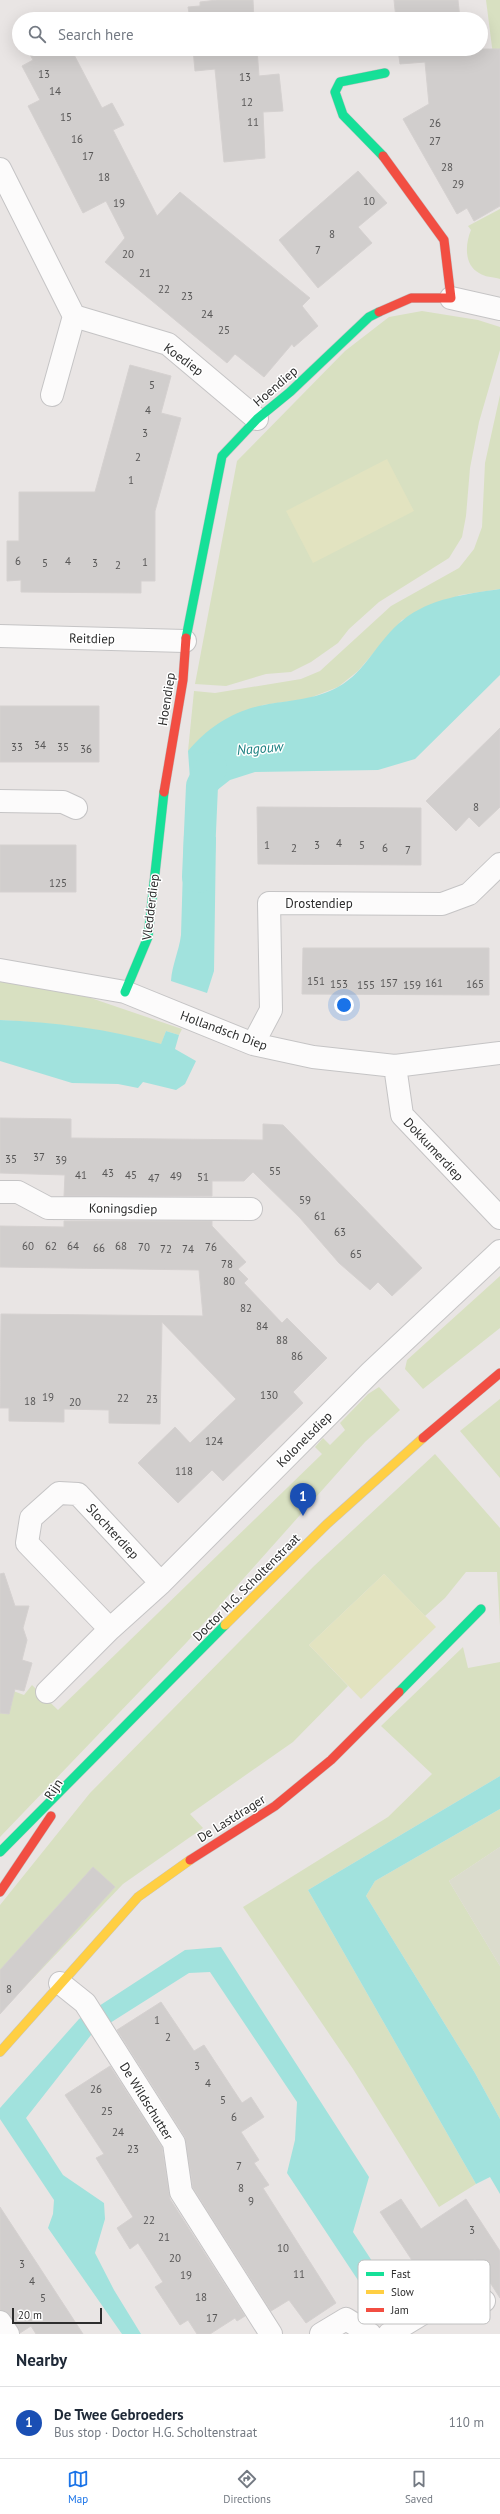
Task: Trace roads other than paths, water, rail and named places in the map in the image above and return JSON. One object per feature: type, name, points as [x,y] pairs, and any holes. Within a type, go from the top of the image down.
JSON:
[{"type":"street","points":[[385,74],[355,78],[340,82],[335,92],[343,115],[379,150],[444,240],[451,298],[500,309]]},
{"type":"street","points":[[0,169],[74,316],[52,395]]},
{"type":"street","name":"Hoendiep","points":[[155,866],[165,785],[183,680],[185,640],[222,456],[257,419],[290,392],[369,317],[411,298],[451,298]]},
{"type":"street","name":"Koediep","points":[[74,316],[168,344],[257,419]]},
{"type":"street","name":"Reitdiep","points":[[0,636],[185,640]]},
{"type":"street","points":[[0,802],[64,802],[76,808]]},
{"type":"street","name":"Drostendiep","points":[[253,1044],[271,1010],[270,903],[442,904],[469,894],[500,864]]},
{"type":"street","name":"Vledderdiep","points":[[125,992],[148,937],[155,866]]},
{"type":"street","name":"Hollandsch Diep","points":[[0,970],[125,992],[253,1044],[313,1057],[395,1066],[500,1053]]},
{"type":"street","name":"Dokkumerdiep","points":[[395,1066],[402,1115],[500,1218]]},
{"type":"street","name":"Koningsdiep","points":[[0,1192],[18,1192],[48,1208],[251,1210]]},
{"type":"street","name":"Kolonelsdiep","points":[[47,1692],[110,1629],[161,1584],[371,1372],[500,1251]]},
{"type":"street","name":"Doctor H.G. Scholtenstraat","points":[[74,1782],[273,1576],[421,1437],[500,1373]]},
{"type":"street","name":"Slochterdiep","points":[[110,1629],[27,1543],[31,1518],[59,1493],[78,1494],[161,1584]]},
{"type":"street","name":"De Lastdrager","points":[[0,2052],[138,1897],[197,1855],[275,1806],[331,1760],[481,1609]]},
{"type":"street","name":"Rijn","points":[[0,1852],[74,1782]]},
{"type":"street","name":"Rijn","points":[[0,1892],[74,1782]]},
{"type":"street","name":"De Wildschutter","points":[[60,1983],[85,2003],[174,2143],[181,2192],[271,2334]]},
{"type":"street","points":[[321,2334],[346,2319],[370,2334]]},
{"type":"street","points":[[0,2322],[8,2334]]},
{"type":"street","points":[[389,2334],[405,2324]]},
{"type":"water","points":[[500,589],[500,675],[415,759],[378,770],[255,772],[230,780],[216,791],[212,813],[197,807],[186,807],[190,779],[188,751],[204,735],[222,721],[253,707],[320,695],[338,687],[348,681],[356,673],[394,628],[414,613],[449,598]]},
{"type":"water","points":[[196,833],[216,837],[214,971],[207,993],[171,981],[181,935],[184,834]]},
{"type":"water","points":[[0,1020],[41,1022],[81,1027],[122,1034],[161,1044],[166,1031],[179,1035],[175,1049],[196,1061],[185,1084],[176,1090],[143,1082],[138,1088],[118,1084],[72,1083],[0,1061]]},
{"type":"water","points":[[500,1776],[500,1809],[375,1881],[366,1896],[475,2073],[500,2119],[500,2194],[490,2177],[476,2184],[308,1890]]},
{"type":"water","points":[[221,1947],[369,2177],[353,2232],[371,2260],[358,2260],[358,2280],[287,2173],[295,2140],[297,2102],[210,1972],[189,1973],[91,2035],[26,2118],[63,2175],[104,2203],[105,2219],[95,2253],[114,2290],[141,2334],[122,2334],[48,2228],[53,2214],[54,2200],[0,2119],[0,2108],[79,2019],[185,1950]]},
{"type":"waterway","name":"Nagouw","points":[[198,877],[202,786],[211,768]]},
{"type":"place","name":"De Twee Gebroeders","points":[[303,1516]]}]
